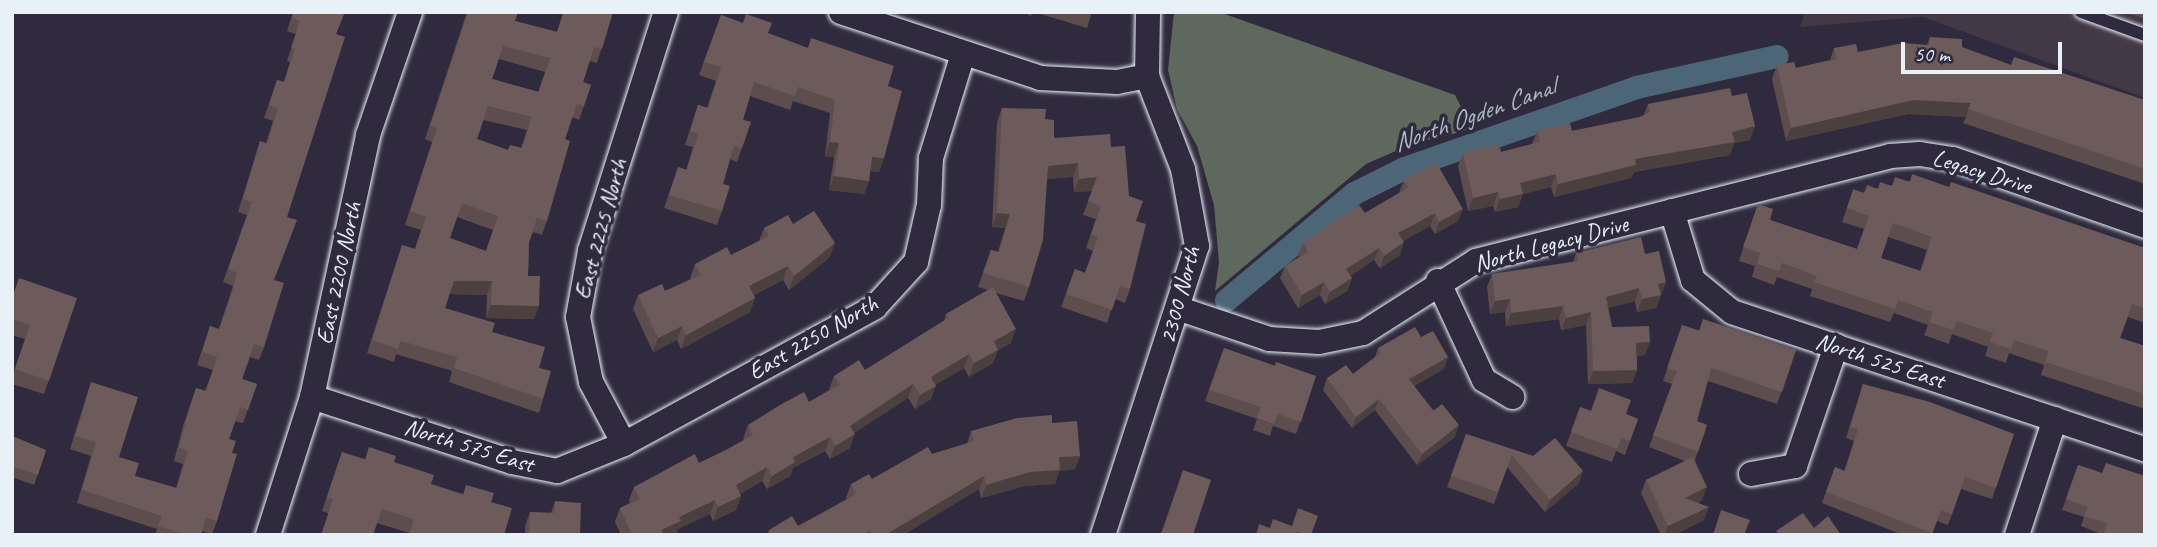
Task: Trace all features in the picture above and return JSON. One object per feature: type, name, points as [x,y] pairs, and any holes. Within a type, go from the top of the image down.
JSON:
[{"type":"street","name":"East 2200 North","points":[[268,535],[312,397],[368,135],[410,12]]},
{"type":"street","name":"East 2225 North","points":[[624,444],[591,382],[578,317],[590,251],[666,12]]},
{"type":"street","points":[[841,12],[1041,78],[1117,82],[1147,76]]},
{"type":"street","name":"2300 North","points":[[1103,535],[1180,309],[1197,246],[1183,169],[1147,76],[1149,12]]},
{"type":"street","name":"East 2250 North","points":[[624,444],[875,306],[916,261],[929,205],[931,158],[962,54]]},
{"type":"street","name":"Legacy Drive","points":[[1735,196],[1890,156],[1920,154],[1953,159],[2145,226]]},
{"type":"street","name":"North Legacy Drive","points":[[1180,309],[1269,339],[1319,342],[1363,334],[1438,281],[1476,261],[1735,196]]},
{"type":"street","name":"North 525 East","points":[[1672,211],[1693,280],[1732,312],[2145,449]]},
{"type":"street","points":[[1438,281],[1483,380],[1512,397]]},
{"type":"street","points":[[1751,474],[1795,466],[1836,346]]},
{"type":"street","name":"North 575 East","points":[[312,397],[512,462],[557,471],[624,444]]},
{"type":"street","points":[[2017,535],[2055,419]]},
{"type":"lane","points":[[2081,12],[2145,35]]},
{"type":"shaded area","points":[[1805,12],[2145,12],[2145,98],[1923,17],[1800,27]]},
{"type":"green space","points":[[1174,12],[1219,12],[1455,95],[1472,129],[1412,144],[1366,164],[1215,291],[1219,262],[1214,205],[1197,146],[1177,109],[1168,70]]},
{"type":"building","points":[[294,12],[345,12],[336,34],[345,37],[287,217],[297,220],[274,280],[284,283],[264,347],[254,344],[242,379],[257,384],[248,410],[240,407],[229,439],[236,441],[232,453],[237,454],[217,521],[206,518],[201,535],[186,535],[158,526],[162,516],[82,490],[96,442],[75,436],[91,382],[138,397],[119,457],[139,463],[135,476],[177,488],[188,451],[179,448],[188,413],[196,388],[206,391],[217,357],[202,352],[210,326],[219,329],[237,273],[228,269],[252,202],[243,199],[260,141],[267,144],[278,108],[269,105],[277,80],[284,82],[295,49],[291,48],[300,21],[292,18]]},
{"type":"building","points":[[468,12],[518,12],[515,21],[557,32],[564,12],[613,12],[602,49],[594,47],[583,82],[591,85],[584,106],[577,104],[565,139],[570,141],[547,221],[537,218],[529,242],[528,276],[540,276],[539,306],[491,305],[492,281],[454,281],[445,308],[495,323],[492,332],[545,347],[539,368],[551,371],[543,399],[454,368],[457,357],[401,341],[398,349],[372,340],[402,245],[415,249],[426,217],[410,211],[437,128],[430,126]],"holes":[[[503,46],[550,58],[539,92],[492,79]],[[488,106],[532,117],[522,148],[510,145],[508,150],[477,139]],[[462,203],[498,216],[486,251],[450,238]]]},
{"type":"building","points":[[746,14],[772,23],[768,33],[808,48],[811,38],[894,66],[888,86],[902,91],[884,158],[872,157],[869,181],[834,176],[839,143],[830,142],[835,100],[798,87],[795,96],[754,82],[743,120],[751,122],[742,148],[734,145],[723,184],[730,186],[722,211],[669,195],[678,167],[687,170],[698,134],[690,131],[698,105],[708,108],[721,67],[704,62],[721,15],[743,23]]},
{"type":"building","points":[[1930,37],[1962,39],[1962,47],[2011,65],[2014,57],[2145,100],[2145,169],[1968,109],[1971,103],[1913,100],[1791,128],[1777,65],[1794,62],[1796,68],[1837,59],[1834,48],[1856,44],[1858,52],[1903,43],[1929,45]]},
{"type":"building","points":[[1730,88],[1732,96],[1747,93],[1755,126],[1732,132],[1735,142],[1635,159],[1636,165],[1558,184],[1556,174],[1520,183],[1523,194],[1500,199],[1498,192],[1473,198],[1463,153],[1499,144],[1501,152],[1540,142],[1537,131],[1570,123],[1572,131],[1640,117],[1650,112],[1648,104]]},
{"type":"building","points":[[1002,108],[1046,109],[1045,119],[1054,120],[1054,138],[1110,134],[1111,147],[1125,146],[1129,196],[1143,201],[1136,221],[1146,224],[1130,289],[1120,286],[1112,310],[1066,294],[1075,269],[1085,273],[1098,237],[1091,234],[1101,206],[1088,201],[1097,177],[1079,179],[1078,163],[1048,166],[1043,240],[1029,287],[983,273],[991,250],[999,252],[1010,214],[997,213]]},
{"type":"building","points":[[1436,162],[1463,209],[1439,222],[1435,213],[1398,233],[1404,242],[1384,256],[1379,248],[1346,269],[1352,278],[1330,292],[1324,282],[1302,295],[1285,266],[1308,252],[1303,243],[1359,205],[1365,213],[1408,188],[1404,180]]},
{"type":"building","points":[[1912,174],[1949,187],[1951,182],[2145,248],[2145,308],[2132,304],[2120,338],[2145,346],[2145,394],[2045,362],[2049,351],[2014,340],[2011,349],[1990,342],[1993,333],[1957,321],[1953,330],[1929,322],[1933,312],[1898,300],[1895,309],[1814,282],[1817,276],[1782,263],[1779,271],[1757,264],[1760,253],[1743,247],[1758,204],[1773,209],[1770,220],[1857,249],[1869,216],[1847,208],[1853,189],[1864,193],[1867,185],[1878,189],[1880,182],[1892,186],[1895,177],[1910,182]],"holes":[[[1893,223],[1932,237],[1921,271],[1881,258]]]},
{"type":"building","points":[[814,211],[835,243],[794,276],[788,266],[749,286],[755,298],[686,335],[682,326],[658,338],[638,295],[662,284],[665,291],[701,275],[695,264],[727,247],[731,255],[769,236],[764,228],[788,215],[793,224]]},
{"type":"building","points":[[1641,237],[1645,254],[1659,251],[1666,282],[1658,284],[1661,295],[1642,299],[1639,288],[1606,297],[1612,327],[1649,326],[1650,342],[1636,343],[1637,370],[1593,371],[1591,312],[1566,318],[1563,306],[1511,313],[1510,299],[1495,301],[1492,274],[1578,261],[1576,253]]},
{"type":"building","points":[[19,278],[77,298],[49,381],[15,369],[30,325],[12,319],[12,298]]},
{"type":"building","points":[[993,287],[1016,329],[994,341],[998,350],[974,363],[969,354],[931,377],[936,386],[920,395],[913,384],[850,426],[855,434],[835,446],[830,437],[793,457],[795,462],[772,476],[767,467],[736,485],[741,496],[718,507],[715,500],[679,517],[681,521],[661,530],[664,535],[632,535],[620,508],[640,499],[634,487],[695,454],[699,463],[753,435],[748,425],[780,405],[804,392],[809,402],[840,385],[834,376],[859,360],[865,370],[948,318],[946,314]]},
{"type":"building","points":[[1703,319],[1796,350],[1782,392],[1711,368],[1697,421],[1707,425],[1698,452],[1653,435],[1677,371],[1667,368],[1682,325],[1699,331]]},
{"type":"building","points":[[1415,327],[1421,337],[1433,331],[1448,357],[1409,379],[1433,411],[1442,404],[1459,425],[1422,454],[1379,399],[1356,417],[1327,378],[1346,365],[1353,374],[1381,353],[1378,348]]},
{"type":"building","points":[[1224,348],[1275,366],[1276,362],[1316,376],[1301,422],[1278,414],[1274,424],[1257,418],[1261,407],[1209,390]]},
{"type":"building","points":[[1863,384],[1930,402],[2014,434],[1996,488],[1965,477],[1952,514],[1941,510],[1932,533],[1826,492],[1835,467],[1845,471],[1858,429],[1850,427]]},
{"type":"building","points":[[1599,388],[1631,400],[1626,414],[1638,419],[1630,441],[1621,438],[1617,449],[1571,432],[1580,407],[1591,411]]},
{"type":"building","points":[[1052,415],[1052,423],[1077,421],[1080,456],[1059,457],[1060,470],[1030,472],[986,485],[984,476],[885,535],[872,535],[870,530],[862,535],[771,535],[769,530],[792,516],[798,526],[856,494],[851,484],[869,474],[872,479],[928,447],[932,454],[974,441],[971,431],[1017,418]]},
{"type":"building","points":[[1466,434],[1533,456],[1555,438],[1583,471],[1550,500],[1512,455],[1498,492],[1451,476]]},
{"type":"building","points":[[12,436],[46,450],[38,475],[12,466]]},
{"type":"building","points":[[369,447],[396,456],[394,462],[434,475],[431,484],[463,495],[466,485],[494,493],[491,502],[512,508],[504,535],[409,535],[414,519],[382,509],[373,535],[321,535],[333,499],[327,497],[342,452],[365,460]]},
{"type":"building","points":[[1693,457],[1707,487],[1685,498],[1709,507],[1668,526],[1646,480]]},
{"type":"building","points":[[2106,463],[2145,476],[2145,526],[2142,535],[2103,535],[2107,523],[2084,516],[2088,507],[2066,499],[2078,465],[2102,473]]},
{"type":"building","points":[[1183,470],[1211,480],[1193,535],[1163,535],[1161,534]]},
{"type":"building","points":[[555,501],[581,503],[580,535],[529,535],[530,512],[554,513]]},
{"type":"building","points":[[1298,508],[1318,516],[1311,535],[1297,532],[1296,535],[1256,535],[1259,524],[1270,528],[1273,519],[1292,526]]},
{"type":"building","points":[[1721,510],[1750,520],[1744,535],[1713,535]]},
{"type":"building","points":[[1803,513],[1814,528],[1828,516],[1841,535],[1779,535],[1776,531]]},
{"type":"waterway","name":"North Ogden Canal","points":[[1226,300],[1354,193],[1404,168],[1636,87],[1777,56]]}]
